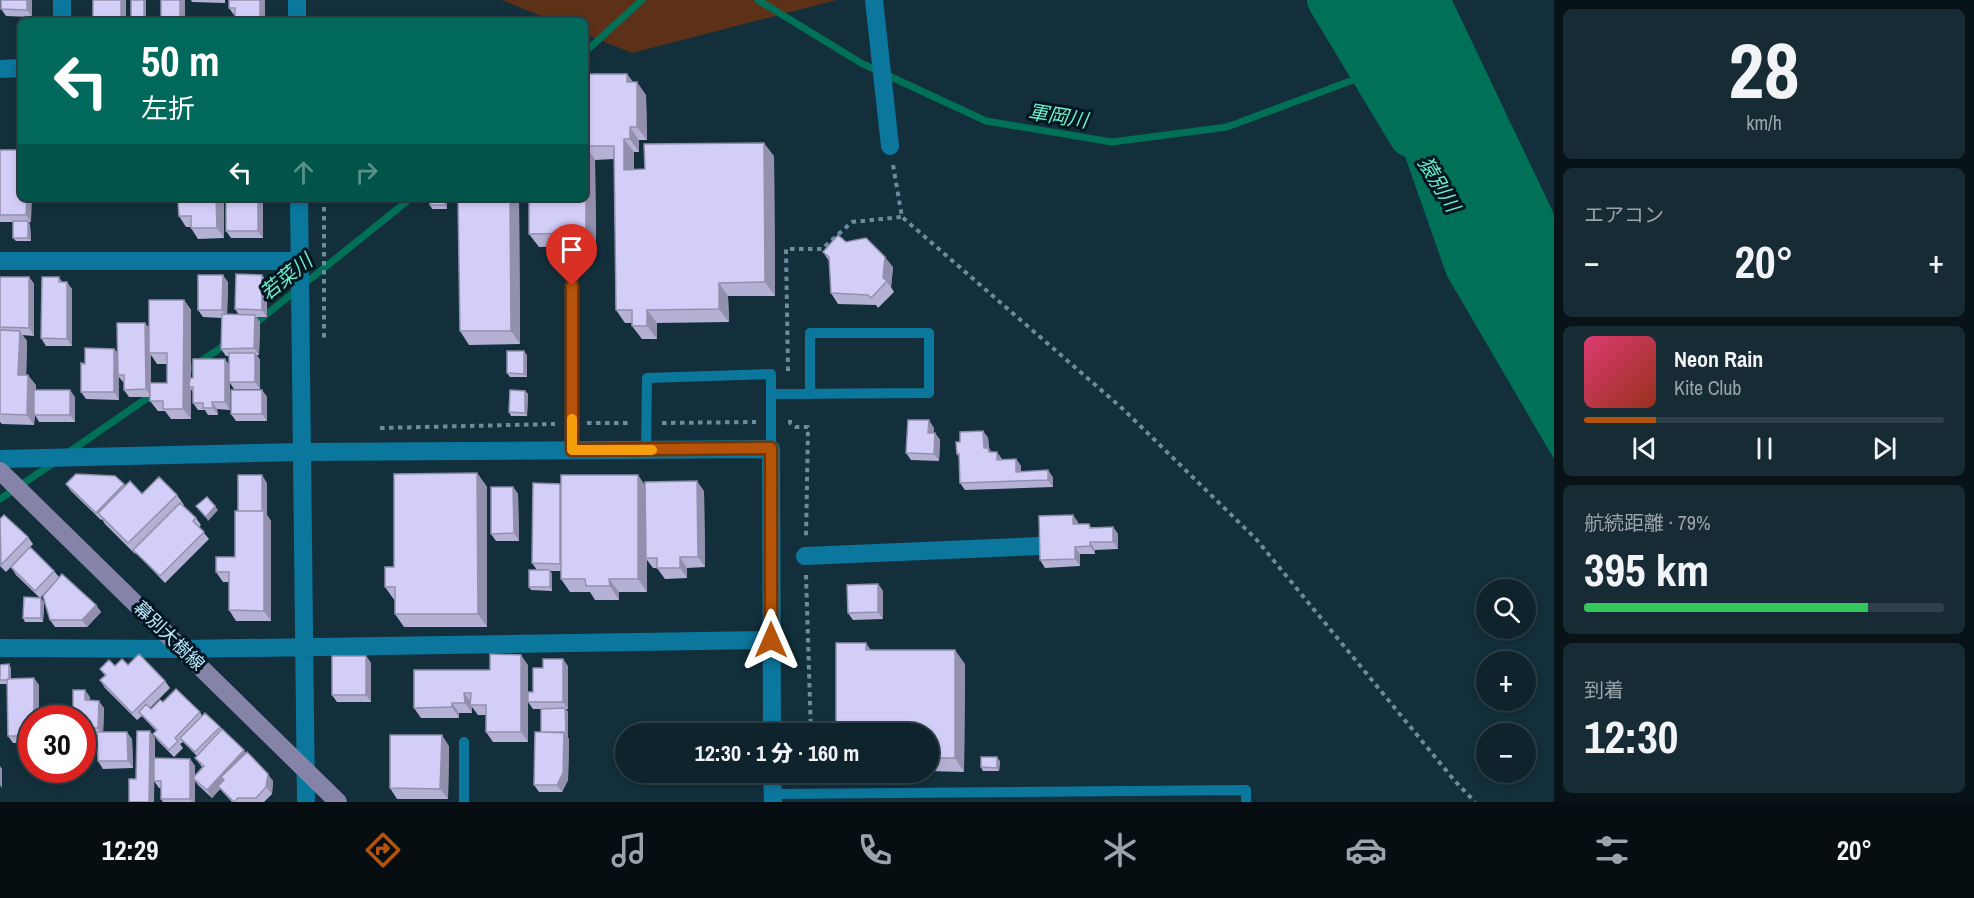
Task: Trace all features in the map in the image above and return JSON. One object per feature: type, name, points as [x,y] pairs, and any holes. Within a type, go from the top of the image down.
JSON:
[{"type":"main road","name":"幕別大樹線","points":[[0,471],[338,802]]},
{"type":"street","points":[[62,0],[62,18]]},
{"type":"street","points":[[297,0],[297,18]]},
{"type":"street","points":[[874,0],[890,146]]},
{"type":"street","points":[[0,69],[18,68]]},
{"type":"street","points":[[299,201],[306,802]]},
{"type":"street","points":[[0,261],[300,261]]},
{"type":"street","points":[[0,459],[301,452],[771,448],[772,723]]},
{"type":"street","points":[[805,556],[1039,546]]},
{"type":"street","points":[[0,648],[182,649],[771,640]]},
{"type":"street","points":[[772,783],[773,798]]},
{"type":"lane","points":[[572,450],[573,263]]},
{"type":"lane","points":[[771,394],[810,394],[929,393],[929,333],[810,333],[810,394]]},
{"type":"lane","points":[[646,450],[647,378],[771,374],[771,448]]},
{"type":"lane","points":[[464,742],[464,802]]},
{"type":"lane","points":[[773,798],[1246,790],[1246,802]]},
{"type":"path","points":[[890,146],[902,217],[1123,409],[1256,539],[1454,780],[1475,802]]},
{"type":"path","points":[[324,201],[324,351]]},
{"type":"path","points":[[790,423],[786,249],[822,249],[852,222],[902,217]]},
{"type":"path","points":[[368,429],[572,423],[771,422],[790,423],[796,427],[808,426],[805,556],[811,723]]},
{"type":"shaded area","points":[[502,0],[837,0],[632,53],[588,35],[588,18],[546,18]]},
{"type":"water","points":[[1350,0],[1452,0],[1554,214],[1554,459],[1447,276]]},
{"type":"building","points":[[1,0],[27,0],[27,10],[1,9]]},
{"type":"building","points":[[93,0],[121,0],[121,18],[93,18]]},
{"type":"building","points":[[131,0],[144,0],[144,18],[131,18]]},
{"type":"building","points":[[161,0],[180,0],[180,18],[161,18]]},
{"type":"building","points":[[229,0],[260,0],[260,18],[235,18],[235,8],[229,8]]},
{"type":"building","points":[[588,74],[627,74],[627,82],[637,82],[637,127],[630,127],[630,139],[624,139],[624,170],[645,169],[644,144],[764,143],[765,282],[719,283],[719,309],[647,310],[647,326],[632,326],[632,310],[616,310],[614,146],[588,146]]},
{"type":"building","points":[[0,150],[18,150],[18,201],[27,201],[26,215],[0,215]]},
{"type":"building","points":[[216,201],[217,228],[191,228],[191,216],[179,216],[178,202]]},
{"type":"building","points":[[226,201],[258,201],[258,231],[226,231]]},
{"type":"building","points":[[430,201],[445,201],[445,205],[430,205]]},
{"type":"building","points":[[458,201],[510,201],[511,331],[460,331]]},
{"type":"building","points":[[529,201],[586,201],[586,233],[529,234]]},
{"type":"building","points":[[13,221],[28,221],[28,238],[13,238]]},
{"type":"building","points":[[838,235],[846,242],[866,238],[885,257],[883,278],[887,281],[871,298],[868,295],[831,293],[829,257],[823,252]]},
{"type":"building","points":[[236,274],[262,275],[262,310],[235,309]]},
{"type":"building","points":[[198,275],[223,275],[222,310],[198,310]]},
{"type":"building","points":[[0,277],[29,277],[29,328],[0,327]]},
{"type":"building","points":[[42,277],[59,277],[59,282],[67,282],[67,339],[41,338]]},
{"type":"building","points":[[149,300],[184,300],[183,409],[163,409],[163,401],[150,401],[150,383],[167,383],[167,353],[149,353]]},
{"type":"building","points":[[222,314],[255,315],[254,348],[221,349]]},
{"type":"building","points":[[117,323],[145,323],[146,389],[124,390],[124,375],[118,375]]},
{"type":"building","points":[[0,330],[20,331],[18,375],[28,375],[27,415],[0,414]]},
{"type":"building","points":[[85,348],[114,349],[114,392],[81,392],[81,363],[85,364]]},
{"type":"building","points":[[507,351],[524,351],[524,374],[507,373]]},
{"type":"building","points":[[229,353],[255,353],[255,382],[229,382]]},
{"type":"building","points":[[193,359],[225,359],[225,402],[212,402],[213,408],[203,408],[203,403],[193,403],[193,387],[189,387],[190,378],[193,378]]},
{"type":"building","points":[[34,390],[70,390],[70,415],[34,415]]},
{"type":"building","points":[[231,390],[262,390],[262,414],[231,414]]},
{"type":"building","points":[[510,390],[525,391],[525,413],[509,412]]},
{"type":"building","points":[[908,420],[929,420],[928,433],[935,433],[934,454],[906,453]]},
{"type":"building","points":[[983,431],[984,448],[988,448],[989,452],[997,452],[997,460],[1016,459],[1016,472],[1048,470],[1048,480],[960,483],[959,454],[957,454],[956,442],[960,442],[960,432]]},
{"type":"building","points":[[477,473],[478,614],[395,614],[395,587],[385,587],[385,567],[394,567],[394,474]]},
{"type":"building","points":[[76,474],[115,476],[124,484],[96,513],[66,484]]},
{"type":"building","points":[[238,475],[262,475],[262,511],[238,511]]},
{"type":"building","points":[[561,475],[638,475],[638,579],[609,579],[610,586],[586,586],[585,579],[561,579]]},
{"type":"building","points":[[159,477],[177,495],[128,543],[98,513],[130,481],[142,494]]},
{"type":"building","points":[[697,481],[698,557],[680,557],[680,568],[657,568],[657,558],[646,558],[645,482]]},
{"type":"building","points":[[533,483],[560,484],[560,564],[532,563]]},
{"type":"building","points":[[491,487],[513,487],[514,533],[491,534]]},
{"type":"building","points":[[207,497],[215,506],[206,517],[196,506]]},
{"type":"building","points":[[180,503],[196,518],[193,521],[204,532],[160,576],[133,550]]},
{"type":"building","points":[[235,511],[264,511],[264,611],[229,610],[229,572],[216,572],[216,557],[235,557]]},
{"type":"building","points":[[4,515],[28,537],[1,565],[0,519]]},
{"type":"building","points":[[1073,515],[1073,524],[1089,524],[1090,528],[1113,527],[1113,542],[1090,542],[1090,546],[1075,547],[1075,559],[1040,560],[1039,516]]},
{"type":"building","points":[[30,547],[54,571],[35,591],[11,567]]},
{"type":"building","points":[[529,570],[550,570],[550,587],[529,587]]},
{"type":"building","points":[[62,574],[96,605],[82,620],[50,620],[43,596]]},
{"type":"building","points":[[878,584],[878,612],[848,613],[847,585]]},
{"type":"building","points":[[24,597],[41,598],[41,618],[23,618]]},
{"type":"building","points":[[836,643],[866,643],[866,650],[955,650],[955,758],[939,758],[939,723],[836,723]]},
{"type":"building","points":[[139,654],[165,681],[132,713],[100,680],[106,675],[100,669],[109,660],[115,666],[122,659],[128,665]]},
{"type":"building","points":[[490,654],[521,655],[521,732],[486,732],[486,705],[470,705],[471,693],[464,693],[465,703],[452,703],[452,707],[414,708],[414,670],[490,670]]},
{"type":"building","points":[[332,656],[366,656],[366,695],[332,695]]},
{"type":"building","points":[[543,659],[563,659],[563,702],[528,702],[528,692],[533,692],[533,668],[543,668]]},
{"type":"building","points":[[9,664],[9,679],[0,680],[0,665]]},
{"type":"building","points":[[34,678],[34,705],[18,705],[18,736],[8,736],[7,679]]},
{"type":"building","points":[[176,689],[200,712],[175,738],[178,741],[169,750],[153,734],[157,730],[139,712],[146,704],[151,709],[160,700],[163,702]]},
{"type":"building","points":[[73,690],[85,690],[85,700],[99,701],[98,728],[96,728],[96,705],[73,705]]},
{"type":"building","points":[[565,708],[566,733],[541,732],[541,709]]},
{"type":"building","points":[[205,713],[220,727],[195,752],[180,738]]},
{"type":"building","points":[[222,729],[244,750],[207,790],[193,778],[204,766],[195,758]]},
{"type":"building","points":[[137,731],[150,731],[149,802],[129,802],[129,779],[136,779]]},
{"type":"building","points":[[97,732],[127,732],[128,761],[98,761]]},
{"type":"building","points":[[535,732],[564,732],[563,773],[557,785],[534,785]]},
{"type":"building","points":[[390,735],[442,735],[440,789],[390,788]]},
{"type":"building","points":[[247,752],[268,774],[266,787],[256,798],[238,798],[234,802],[218,786],[224,780],[221,777]]},
{"type":"building","points":[[981,757],[997,757],[997,768],[981,767]]},
{"type":"building","points":[[154,758],[190,759],[190,799],[161,799],[161,781],[154,781]]},
{"type":"waterway","name":"若菜川","points":[[588,49],[642,0]]},
{"type":"waterway","name":"軍岡川","points":[[758,0],[861,63],[986,121],[1112,142],[1227,127],[1372,73]]},
{"type":"waterway","name":"猿別川","points":[[1328,0],[1410,136]]},
{"type":"waterway","name":"若菜川","points":[[252,326],[407,201]]},
{"type":"waterway","name":"若菜川","points":[[185,372],[228,343]]},
{"type":"waterway","name":"若菜川","points":[[69,452],[156,392]]},
{"type":"waterway","name":"若菜川","points":[[0,499],[55,462]]},
{"type":"slow traffic","points":[[572,419],[572,450],[652,450]]},
{"type":"route","points":[[572,286],[572,450],[771,448],[771,640]]}]
